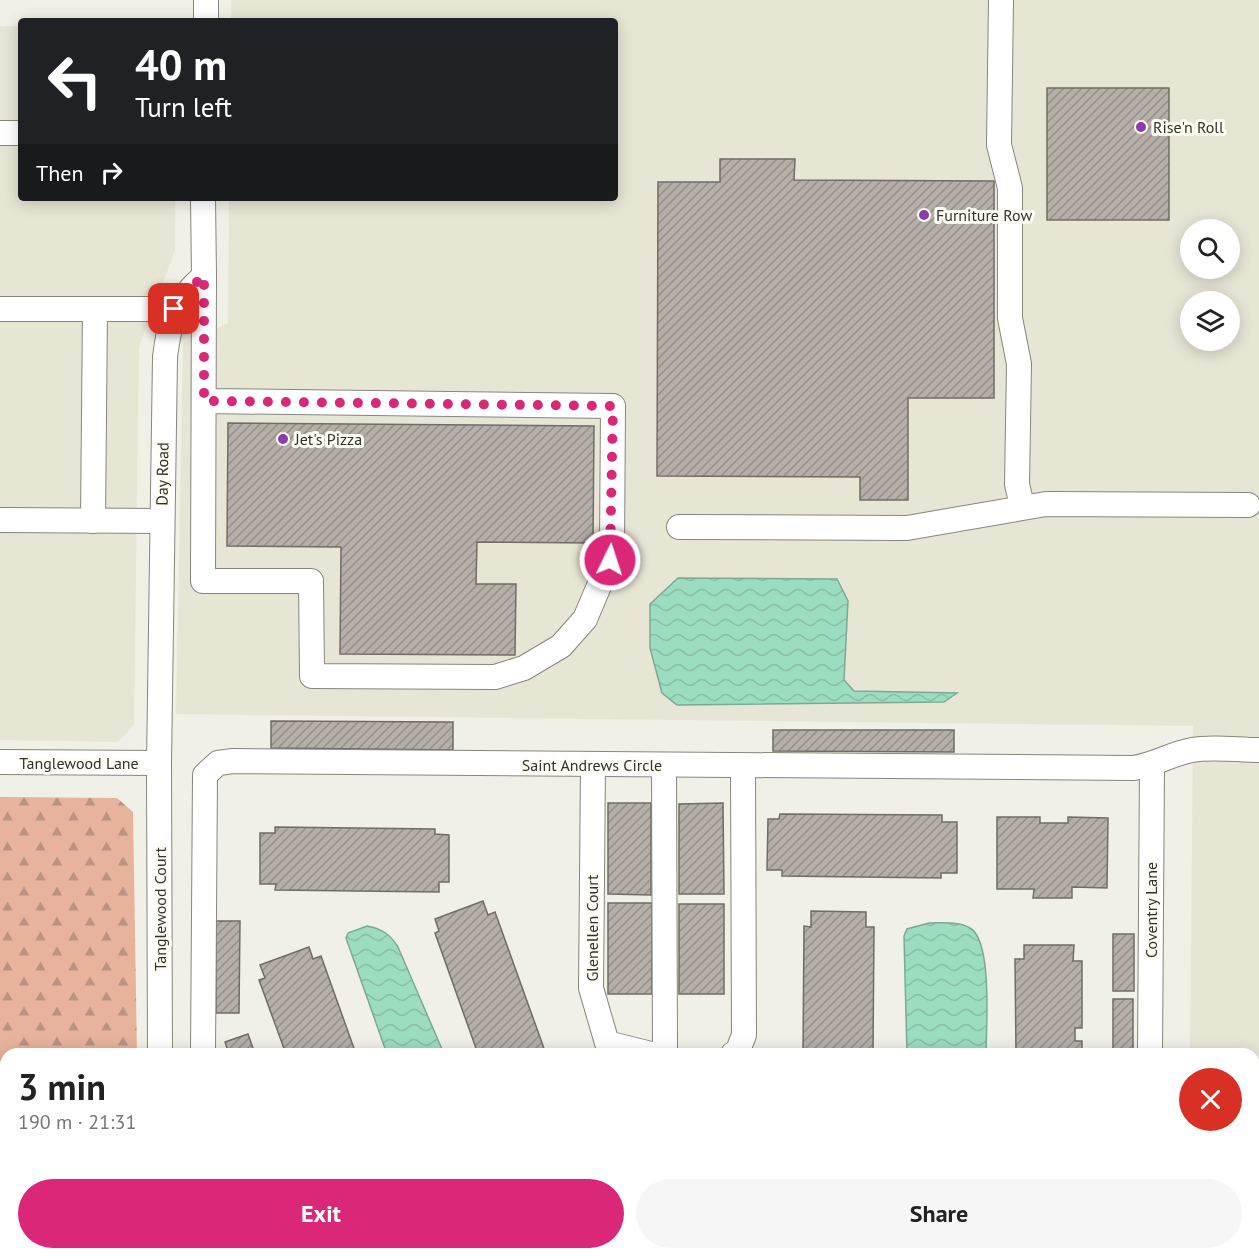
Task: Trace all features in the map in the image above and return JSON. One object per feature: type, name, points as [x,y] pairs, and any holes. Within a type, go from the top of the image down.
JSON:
[{"type":"street","points":[[206,0],[206,18]]},
{"type":"street","points":[[1002,0],[999,145],[1011,188],[1010,318],[1018,364],[1017,484],[1022,506]]},
{"type":"street","points":[[0,133],[18,133]]},
{"type":"street","points":[[203,201],[203,581],[311,581],[312,676],[508,675],[561,646],[585,620],[610,560],[612,547],[613,406],[204,401]]},
{"type":"street","name":"Day Road","points":[[159,764],[165,357],[174,309],[184,293],[204,276]]},
{"type":"street","points":[[0,309],[174,309]]},
{"type":"street","points":[[93,521],[95,309]]},
{"type":"street","points":[[679,527],[907,528],[964,520],[1022,506],[1046,504],[1248,506]]},
{"type":"street","points":[[0,520],[162,522]]},
{"type":"street","name":"Saint Andrews Circle","points":[[203,1048],[205,775],[218,763],[233,761],[1133,768],[1152,766],[1169,756],[1194,749],[1259,750]]},
{"type":"street","name":"Tanglewood Lane","points":[[0,762],[159,764]]},
{"type":"street","name":"Tanglewood Court","points":[[159,764],[160,1048]]},
{"type":"street","name":"Glenellen Court","points":[[593,765],[591,988],[607,1043],[627,1048]]},
{"type":"street","points":[[664,765],[665,1048]]},
{"type":"street","points":[[739,1048],[744,1035],[743,766]]},
{"type":"street","name":"Coventry Lane","points":[[1150,1048],[1152,766]]},
{"type":"shaded area","points":[[231,0],[1259,0],[1259,1048],[1190,1048],[1193,726],[176,714],[183,343],[228,323],[229,201],[618,201],[618,18],[231,18]]},
{"type":"shaded area","points":[[0,26],[18,26],[18,201],[175,201],[175,251],[139,347],[134,725],[118,742],[0,740]]},
{"type":"green space","points":[[0,797],[117,798],[133,812],[137,1048],[0,1048]]},
{"type":"water","points":[[678,578],[837,579],[848,601],[844,680],[854,691],[957,693],[944,702],[677,705],[662,693],[650,648],[650,604]]},
{"type":"water","points":[[929,923],[961,924],[970,928],[977,936],[982,950],[987,986],[986,1048],[907,1048],[904,936],[907,929]]},
{"type":"water","points":[[367,926],[385,933],[392,939],[398,947],[441,1048],[385,1048],[346,938],[348,933]]},
{"type":"building","points":[[1047,88],[1169,88],[1169,220],[1047,220]]},
{"type":"building","points":[[720,159],[795,159],[794,180],[994,181],[994,398],[908,398],[908,500],[860,500],[860,477],[657,476],[658,182],[720,182]]},
{"type":"building","points":[[228,423],[594,426],[593,543],[477,542],[476,584],[516,584],[515,655],[340,654],[341,547],[227,546]]},
{"type":"building","points":[[271,721],[453,722],[453,750],[271,748]]},
{"type":"building","points":[[773,730],[954,730],[954,752],[773,751]]},
{"type":"building","points":[[608,803],[651,803],[651,895],[608,894]]},
{"type":"building","points":[[723,803],[724,894],[679,894],[679,804]]},
{"type":"building","points":[[780,814],[942,815],[942,822],[957,822],[957,873],[941,873],[941,878],[782,876],[782,870],[767,870],[768,819],[779,819]]},
{"type":"building","points":[[997,817],[1040,817],[1040,823],[1068,823],[1068,817],[1108,818],[1107,888],[1072,887],[1072,898],[1033,898],[1034,889],[997,889]]},
{"type":"building","points":[[275,827],[435,829],[435,834],[449,835],[449,882],[439,882],[439,892],[275,890],[276,884],[260,884],[260,833],[275,833]]},
{"type":"building","points":[[483,901],[488,915],[495,912],[544,1048],[476,1048],[435,933],[439,931],[435,919]]},
{"type":"building","points":[[608,903],[652,903],[652,994],[608,994]]},
{"type":"building","points":[[679,904],[724,904],[724,994],[679,994]]},
{"type":"building","points":[[811,911],[866,912],[866,927],[874,927],[873,1048],[803,1048],[804,926],[811,927]]},
{"type":"building","points":[[216,921],[240,921],[239,1013],[216,1013]]},
{"type":"building","points":[[1113,934],[1134,934],[1134,991],[1113,991]]},
{"type":"building","points":[[1024,945],[1074,945],[1073,961],[1082,961],[1082,1028],[1075,1028],[1075,1041],[1082,1041],[1082,1048],[1016,1048],[1015,959],[1024,959]]},
{"type":"building","points":[[309,947],[313,959],[321,956],[354,1048],[284,1048],[259,980],[265,978],[260,965]]},
{"type":"building","points":[[1113,999],[1133,999],[1133,1048],[1113,1048]]},
{"type":"building","points":[[248,1034],[253,1048],[227,1048],[225,1042]]},
{"type":"place","name":"Rise'n Roll","points":[[1141,127]]},
{"type":"place","name":"Furniture Row","points":[[924,215]]},
{"type":"place","name":"Jet's Pizza","points":[[283,439]]},
{"type":"route","points":[[174,309],[184,293],[204,276],[204,401],[613,406],[610,560]]}]
